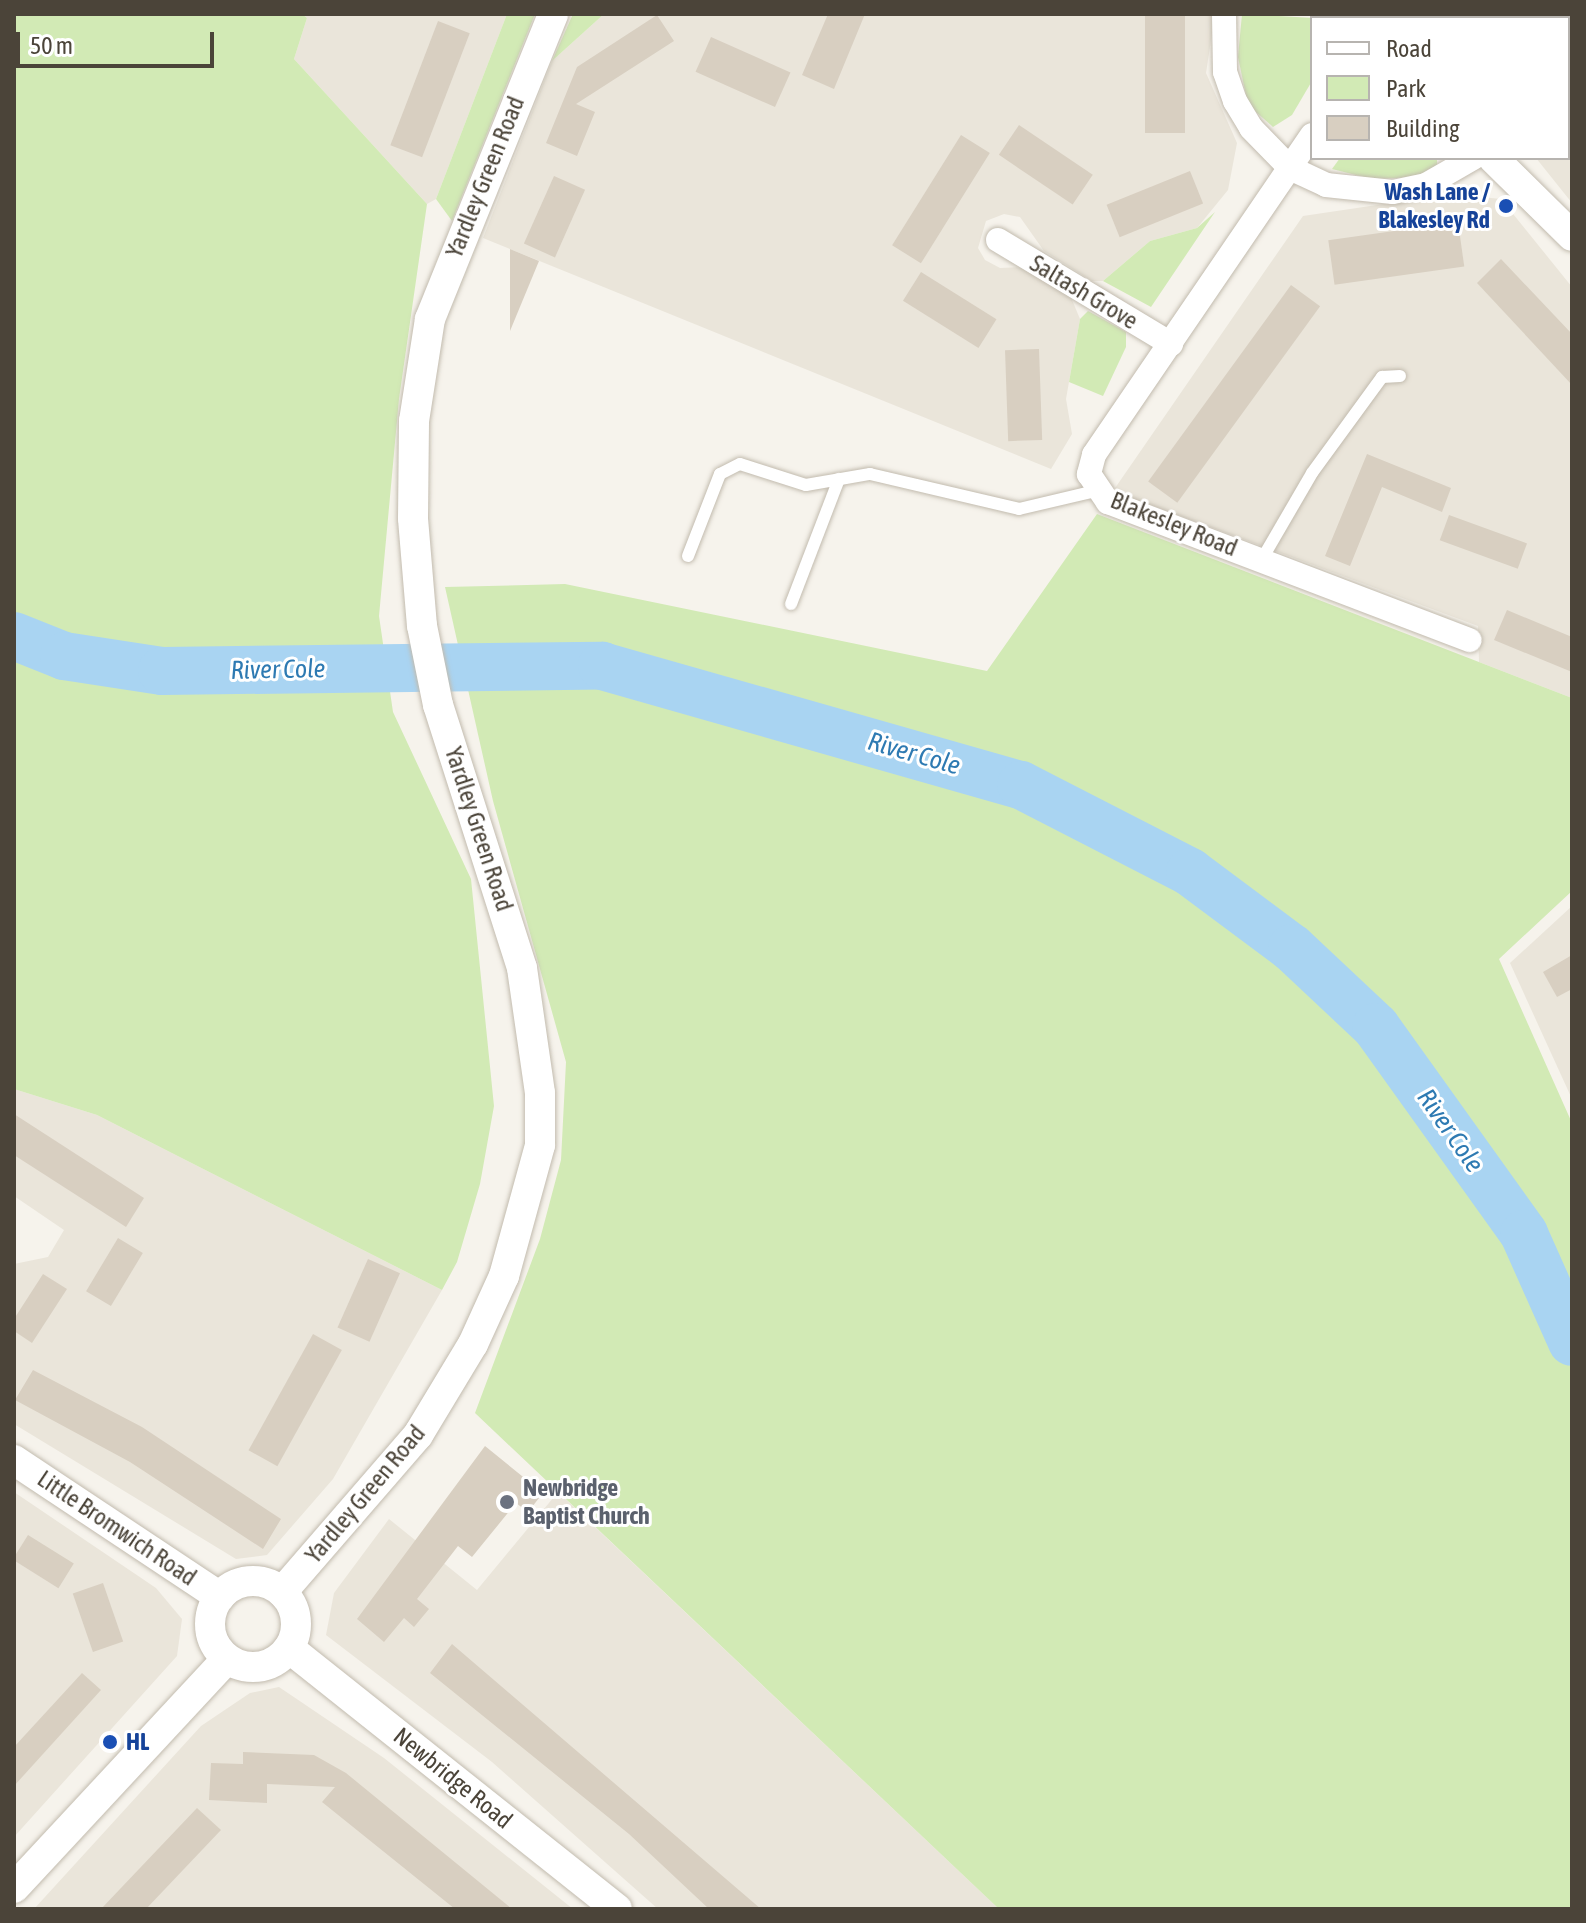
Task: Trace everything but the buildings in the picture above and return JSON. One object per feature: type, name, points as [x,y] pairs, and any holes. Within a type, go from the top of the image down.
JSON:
[{"type":"street","name":"Yardley Green Road","points":[[282,1592],[418,1435],[473,1344],[509,1262],[540,1145],[540,1093],[522,968],[438,705],[422,626],[413,518],[414,421],[430,319],[553,14]]},
{"type":"street","points":[[1224,14],[1225,72],[1235,101],[1251,128],[1290,168],[1348,190],[1393,192],[1426,185],[1470,160]]},
{"type":"street","name":"Blakesley Road","points":[[1310,138],[1094,455],[1089,474],[1096,491],[1108,502],[1470,640]]},
{"type":"street","points":[[1495,160],[1568,227]]},
{"type":"street","name":"Saltash Grove","points":[[998,240],[1171,344]]},
{"type":"street","name":"Little Bromwich Road","points":[[14,1460],[220,1597]]},
{"type":"street","points":[[257,1582],[282,1592],[295,1624],[289,1648],[262,1666],[227,1659],[216,1647],[210,1621],[220,1597],[240,1583],[257,1582]]},
{"type":"street","name":"Newbridge Road","points":[[289,1648],[617,1909]]},
{"type":"street","points":[[14,1888],[227,1659]]},
{"type":"lane","points":[[1262,559],[1312,473],[1382,377],[1400,376]]},
{"type":"lane","points":[[688,556],[720,474],[740,464],[806,485],[870,474],[1019,509],[1096,491]]},
{"type":"lane","points":[[791,604],[839,479]]},
{"type":"shaded area","points":[[302,14],[507,14],[436,199],[427,204],[294,59],[307,18]]},
{"type":"shaded area","points":[[604,14],[1215,14],[1206,73],[1237,143],[1228,190],[1197,228],[1150,241],[1103,281],[1092,281],[1044,251],[1020,217],[1004,214],[986,221],[978,248],[985,260],[1000,268],[1026,267],[1070,295],[1080,319],[1066,399],[1072,434],[1051,469],[483,238],[552,61]]},
{"type":"shaded area","points":[[1559,14],[1572,14],[1572,203],[1538,160],[1570,160],[1570,16]]},
{"type":"shaded area","points":[[1451,194],[1501,199],[1572,287],[1572,698],[1479,662],[1478,626],[1113,491],[1303,216]]},
{"type":"shaded area","points":[[1572,906],[1572,1099],[1510,963]]},
{"type":"shaded area","points":[[14,1089],[97,1115],[442,1290],[333,1479],[267,1555],[236,1559],[14,1424],[14,1264],[48,1257],[64,1230],[14,1196]]},
{"type":"shaded area","points":[[14,1492],[156,1588],[182,1619],[177,1656],[14,1837]]},
{"type":"shaded area","points":[[558,1492],[999,1909],[658,1909],[492,1762],[326,1635],[334,1593],[389,1519],[477,1590]]},
{"type":"shaded area","points":[[279,1687],[384,1758],[573,1909],[34,1909],[201,1726],[250,1693]]},
{"type":"green space","points":[[14,14],[302,14],[307,18],[294,59],[427,204],[399,399],[379,616],[393,712],[471,879],[494,1106],[480,1184],[457,1262],[442,1290],[97,1115],[14,1089]]},
{"type":"green space","points":[[507,14],[535,14],[452,221],[436,199]]},
{"type":"green space","points":[[573,14],[604,14],[552,61]]},
{"type":"green space","points":[[1242,14],[1310,18],[1310,84],[1292,115],[1273,127],[1248,105],[1238,57]]},
{"type":"green space","points":[[1339,160],[1437,160],[1437,165],[1419,177],[1372,179],[1332,169]]},
{"type":"green space","points":[[1215,212],[1151,307],[1103,281],[1150,241],[1197,228]]},
{"type":"green space","points":[[1088,311],[1126,332],[1126,347],[1103,396],[1069,382],[1080,319]]},
{"type":"green space","points":[[1097,514],[1572,698],[1572,891],[1499,959],[1572,1123],[1572,1909],[999,1909],[475,1413],[540,1239],[561,1160],[566,1062],[493,801],[445,587],[565,584],[987,671]]},
{"type":"waterway","name":"River Cole","points":[[14,636],[64,656],[162,671],[602,666],[1021,785],[1190,872],[1292,948],[1376,1027],[1524,1234],[1572,1342]]},
{"type":"place","name":"Wash Lane / Blakesley Rd","points":[[1506,206]]},
{"type":"place","name":"Newbridge Baptist Church","points":[[507,1502]]},
{"type":"place","name":"HL","points":[[110,1742]]}]
